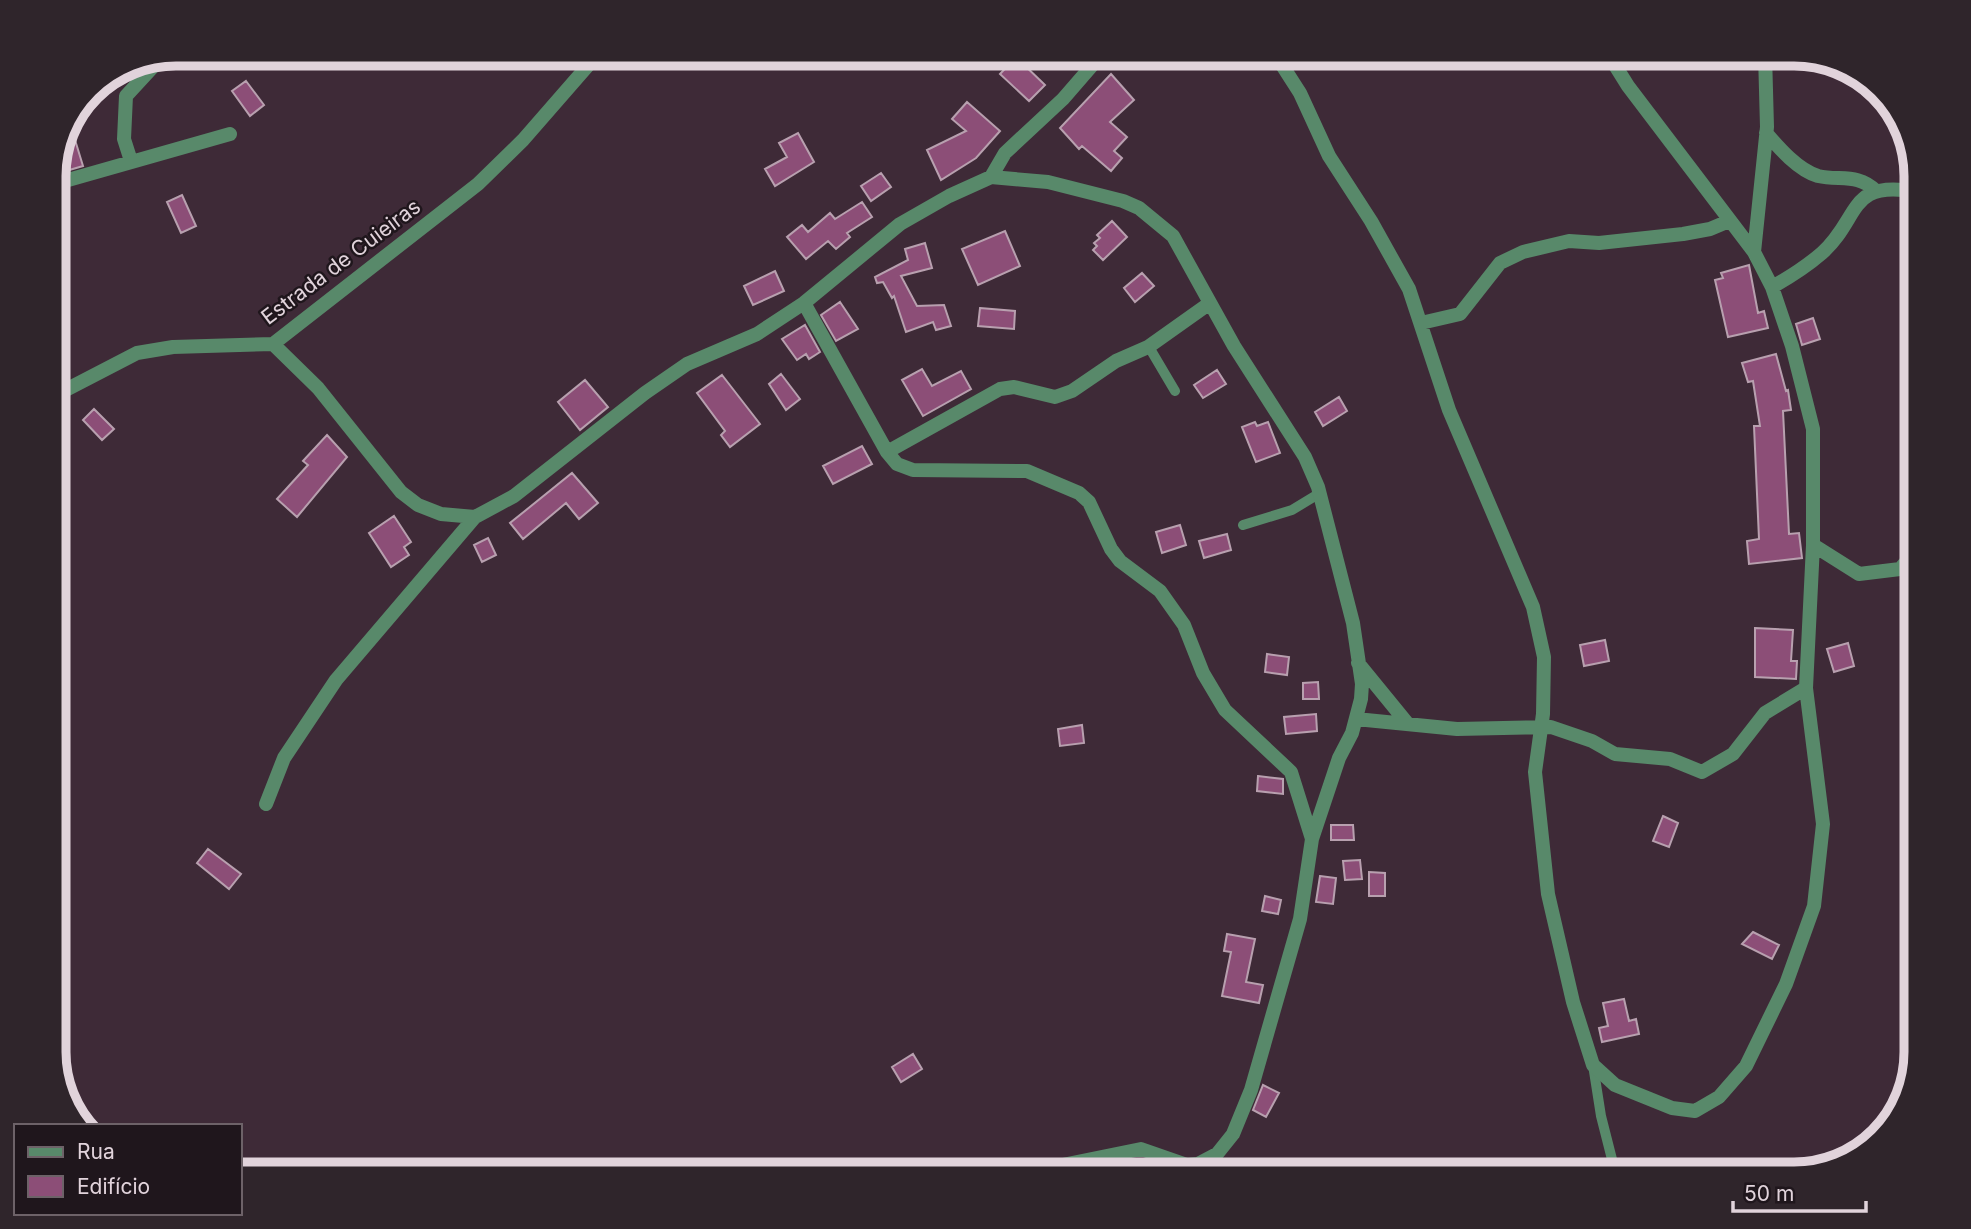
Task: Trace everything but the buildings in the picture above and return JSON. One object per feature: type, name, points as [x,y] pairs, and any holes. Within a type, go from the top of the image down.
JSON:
[{"type":"street","name":"Estrada de Cuieiras","points":[[67,389],[137,353],[173,347],[273,344],[478,184],[523,141],[588,66]]},
{"type":"street","points":[[991,177],[1004,153],[1063,99],[1092,66]]},
{"type":"street","points":[[1283,66],[1300,93],[1329,156],[1393,257],[1409,289],[1449,410],[1533,607],[1544,657],[1541,727],[1535,772],[1548,894],[1573,1002],[1593,1065],[1615,1085],[1682,1111],[1695,1111],[1719,1097],[1746,1066],[1786,984],[1814,906],[1823,824],[1806,688],[1812,545],[1812,429],[1793,346],[1772,287],[1754,252],[1616,66]]},
{"type":"street","points":[[1754,252],[1766,133],[1765,66]]},
{"type":"street","points":[[131,161],[124,139],[126,96],[150,70]]},
{"type":"street","points":[[1766,133],[1788,156],[1817,176],[1857,178],[1868,182],[1876,191]]},
{"type":"street","points":[[67,180],[230,134]]},
{"type":"street","points":[[266,804],[284,758],[336,680],[475,517],[514,496],[645,393],[687,364],[757,334],[804,303],[900,223],[991,177],[1048,182],[1139,208],[1173,236],[1210,303],[1305,457],[1320,493],[1353,623],[1362,684],[1356,719],[1326,791],[1312,839],[1300,919],[1251,1090],[1233,1134],[1217,1154],[1202,1162]]},
{"type":"street","points":[[1772,287],[1824,251],[1859,203],[1883,188],[1904,190]]},
{"type":"street","points":[[1421,323],[1460,314],[1500,263],[1523,252],[1569,241],[1599,243],[1683,234],[1710,229],[1730,221]]},
{"type":"street","points":[[804,303],[887,452],[897,464],[913,470],[1027,471],[1079,493],[1089,502],[1111,549],[1120,561],[1160,591],[1184,625],[1203,673],[1225,710],[1290,772],[1312,839]]},
{"type":"street","points":[[887,452],[1000,389],[1014,387],[1055,397],[1072,391],[1116,361],[1149,347],[1210,303]]},
{"type":"street","points":[[273,344],[318,388],[401,492],[418,505],[441,514],[475,517]]},
{"type":"street","points":[[1812,545],[1859,574],[1900,569],[1904,564]]},
{"type":"street","points":[[1358,663],[1407,723]]},
{"type":"street","points":[[1356,719],[1484,730],[1541,727],[1566,731],[1615,754],[1670,759],[1702,772],[1733,754],[1765,713],[1806,688]]},
{"type":"street","points":[[1077,1162],[1141,1149],[1178,1162]]},
{"type":"lane","points":[[1149,347],[1175,391]]},
{"type":"lane","points":[[1243,525],[1292,510],[1320,493]]},
{"type":"lane","points":[[1593,1065],[1601,1116],[1613,1162]]}]
